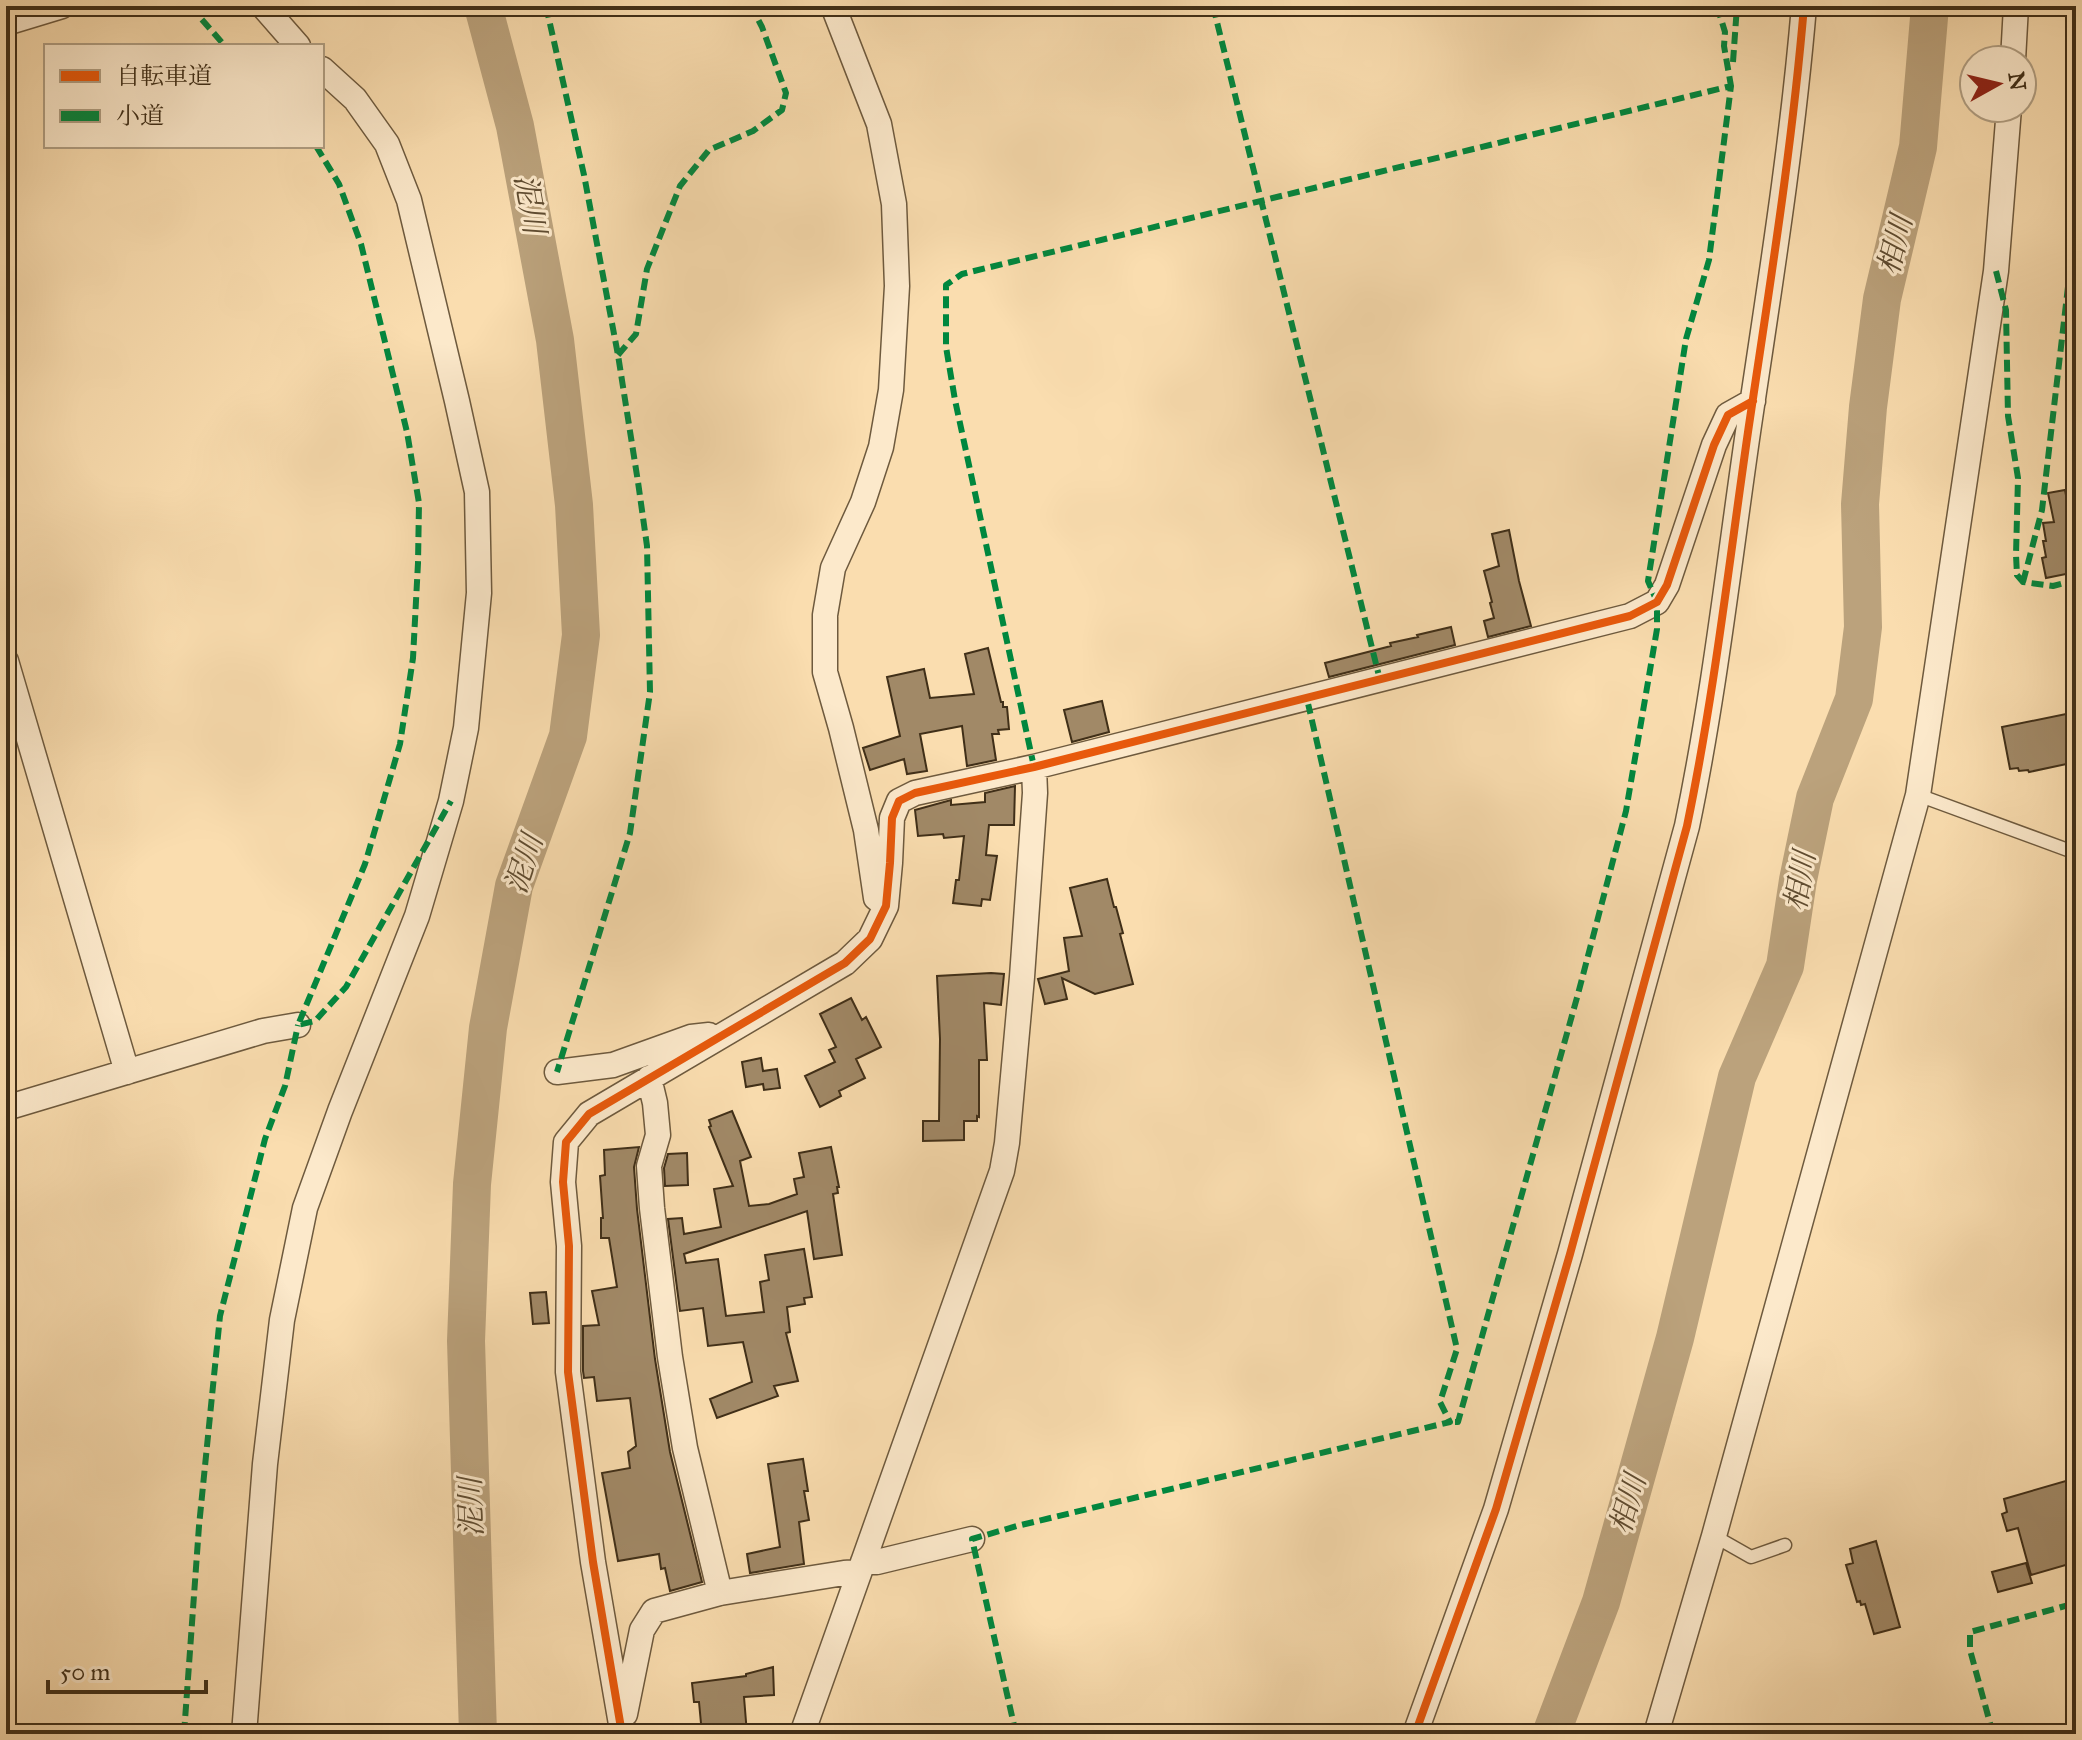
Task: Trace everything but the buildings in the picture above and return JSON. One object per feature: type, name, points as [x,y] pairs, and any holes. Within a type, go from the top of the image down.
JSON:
[{"type":"street","points":[[6,23],[62,6]]},
{"type":"street","points":[[263,6],[296,44]]},
{"type":"street","points":[[833,6],[879,124],[894,204],[897,286],[891,390],[881,447],[863,502],[833,568],[825,615],[825,672],[866,830],[876,898],[886,906]]},
{"type":"street","points":[[1415,1734],[1496,1509],[1570,1254],[1687,826],[1702,754],[1753,401],[1797,91],[1804,6]]},
{"type":"street","points":[[2014,44],[2016,6]]},
{"type":"street","points":[[244,1734],[265,1464],[282,1320],[305,1208],[417,916],[451,801],[466,728],[479,593],[477,492],[409,200],[387,144],[355,99],[324,71]]},
{"type":"street","points":[[1656,1734],[1714,1536],[1918,795],[1996,271],[2008,124]]},
{"type":"street","points":[[622,1732],[593,1562],[568,1372],[569,1246],[563,1182],[566,1142],[589,1114],[845,963],[870,939],[886,906],[892,818],[899,801],[915,793],[1034,767],[1630,616],[1657,602],[1667,585],[1714,445],[1728,415],[1753,401]]},
{"type":"street","points":[[6,661],[127,1072]]},
{"type":"street","points":[[802,1734],[1002,1171],[1022,977],[1035,793],[1034,767]]},
{"type":"street","points":[[6,1108],[263,1031],[298,1025]]},
{"type":"street","points":[[557,1072],[613,1065],[691,1037],[729,1032]]},
{"type":"street","points":[[649,1078],[658,1135],[649,1166],[652,1208],[670,1357],[685,1448],[720,1593]]},
{"type":"street","points":[[622,1732],[642,1630],[654,1611],[720,1593],[844,1573],[972,1539]]},
{"type":"lane","points":[[1918,795],[2076,853]]},
{"type":"lane","points":[[1714,1536],[1751,1557],[1785,1545]]},
{"type":"waterway","name":"泥川","points":[[478,1734],[466,1341],[472,1184],[488,1028],[514,886],[568,736],[581,635],[574,505],[555,340],[515,126],[483,6]]},
{"type":"waterway","name":"相川","points":[[1551,1734],[1601,1602],[1675,1338],[1737,1077],[1785,966],[1815,798],[1854,699],[1863,627],[1860,504],[1868,407],[1882,299],[1918,147],[1930,6]]},
{"type":"marked path","points":[[190,6],[223,44]]},
{"type":"marked path","points":[[546,6],[584,175],[638,482],[647,546],[650,692],[630,833],[557,1072]]},
{"type":"marked path","points":[[618,355],[636,334],[647,269],[680,186],[709,150],[753,131],[782,110],[786,93],[751,6]]},
{"type":"marked path","points":[[1213,6],[1380,680]]},
{"type":"marked path","points":[[1717,6],[1725,32],[1724,46],[1731,86]]},
{"type":"marked path","points":[[1733,62],[1737,6]]},
{"type":"marked path","points":[[2023,582],[2042,510],[2071,261],[2074,224],[2069,146],[2076,66]]},
{"type":"marked path","points":[[1034,767],[955,400],[946,347],[946,285],[962,274],[1731,86],[1709,260],[1686,339],[1648,581],[1657,602],[1657,629],[1626,811],[1458,1422],[1450,1422]]},
{"type":"marked path","points":[[317,148],[339,184],[361,244],[407,432],[419,503],[418,563],[413,658],[400,744],[365,864],[298,1025],[315,1021],[346,987],[451,801]]},
{"type":"marked path","points":[[1996,271],[2006,310],[2008,416],[2018,478],[2017,575],[2023,582],[2053,586],[2076,580]]},
{"type":"marked path","points":[[1016,1734],[972,1539],[1450,1422],[1440,1402],[1457,1349],[1307,699]]},
{"type":"marked path","points":[[184,1734],[199,1526],[220,1316],[265,1139],[285,1086],[298,1025]]},
{"type":"marked path","points":[[1993,1734],[1970,1650],[1970,1632],[2076,1603]]},
{"type":"cycle path","points":[[1415,1734],[1496,1509],[1570,1254],[1687,826],[1713,679],[1779,219],[1804,6]]},
{"type":"cycle path","points":[[622,1734],[593,1562],[568,1372],[569,1246],[563,1182],[566,1142],[589,1114],[845,963],[870,939],[886,906],[892,818],[899,801],[915,793],[1034,767],[1630,616],[1657,602],[1667,585],[1714,445],[1728,415],[1753,401]]}]
